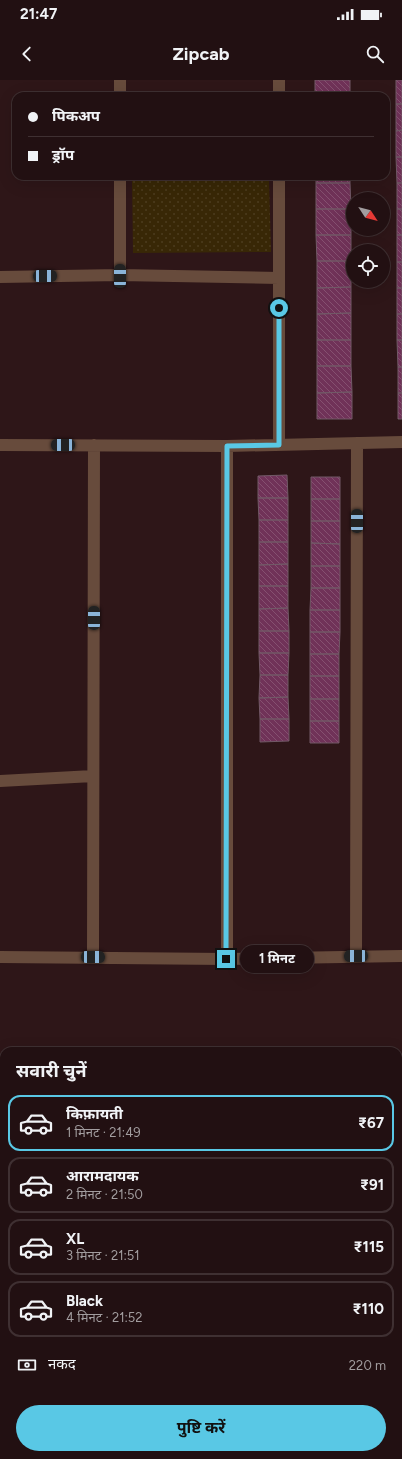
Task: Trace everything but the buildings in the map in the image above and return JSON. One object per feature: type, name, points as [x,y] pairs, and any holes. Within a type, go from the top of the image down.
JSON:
[{"type":"street","points":[[120,80],[120,92]]},
{"type":"street","points":[[279,80],[279,92]]},
{"type":"street","points":[[120,180],[120,276]]},
{"type":"street","points":[[279,180],[279,445]]},
{"type":"street","points":[[0,277],[120,276],[279,278]]},
{"type":"street","points":[[0,445],[227,446],[402,442]]},
{"type":"street","points":[[356,956],[357,443]]},
{"type":"street","points":[[93,957],[94,445]]},
{"type":"street","points":[[226,959],[227,446]]},
{"type":"street","points":[[0,781],[93,776]]},
{"type":"street","points":[[0,957],[226,959],[402,956]]},
{"type":"shaded area","points":[[132,180],[269,180],[271,252],[133,253]]},
{"type":"route","points":[[226,959],[227,446],[279,445],[279,308]]}]
